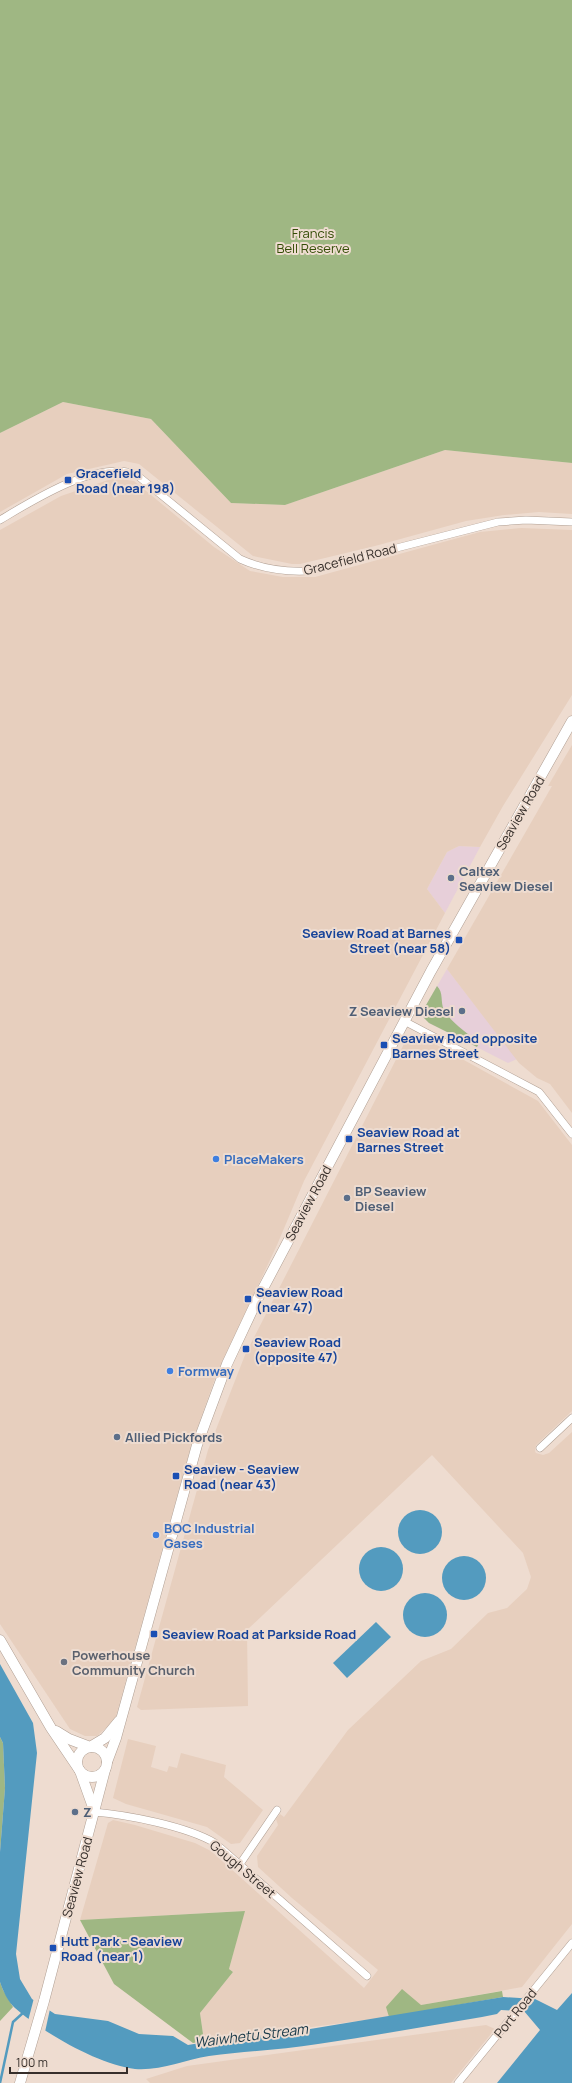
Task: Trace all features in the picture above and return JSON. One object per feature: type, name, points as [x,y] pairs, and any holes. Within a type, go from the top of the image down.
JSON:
[{"type":"main road","name":"Seaview Road","points":[[20,2083],[44,2001],[106,1766],[116,1738],[187,1475],[218,1385],[258,1298],[404,1021],[459,920],[572,721]]},
{"type":"main road","points":[[0,1640],[51,1728],[79,1770],[86,1777],[95,1778],[106,1766],[103,1751],[69,1739],[51,1728]]},
{"type":"main road","name":"Seaview Road","points":[[90,1747],[105,1738],[121,1718]]},
{"type":"main road","points":[[90,1747],[77,1758],[79,1770],[94,1811]]},
{"type":"street","name":"Gracefield Road","points":[[0,520],[70,482],[116,470],[130,471],[240,560],[255,566],[287,572],[307,571],[498,522],[526,520],[572,522]]},
{"type":"street","points":[[404,1021],[539,1092],[572,1134]]},
{"type":"street","points":[[540,1448],[572,1418]]},
{"type":"street","points":[[240,1864],[277,1810]]},
{"type":"street","name":"Gough Street","points":[[94,1811],[115,1814],[203,1836],[215,1843],[367,1976]]},
{"type":"street","name":"Port Road","points":[[458,2083],[572,1943]]},
{"type":"shaded area","points":[[63,402],[151,419],[231,503],[285,505],[445,450],[572,463],[572,514],[539,512],[504,515],[466,521],[375,546],[300,564],[292,564],[253,556],[139,464],[124,461],[67,474],[0,512],[0,433]]},
{"type":"shaded area","points":[[114,478],[134,481],[214,547],[250,571],[283,577],[315,577],[480,532],[521,528],[572,530],[572,695],[503,806],[480,847],[459,846],[447,852],[427,889],[445,913],[304,1181],[277,1245],[217,1373],[191,1446],[115,1720],[97,1736],[85,1736],[70,1729],[0,1624],[0,530],[61,496]]},
{"type":"shaded area","points":[[572,745],[572,1113],[550,1084],[537,1078],[519,1063],[447,969],[552,786],[548,786]]},
{"type":"shaded area","points":[[459,846],[480,847],[445,913],[427,889],[447,852]]},
{"type":"shaded area","points":[[447,969],[517,1059],[508,1063],[429,1023],[424,1018],[422,1012]]},
{"type":"shaded area","points":[[417,1034],[538,1101],[572,1145],[572,1411],[536,1445],[535,1451],[536,1453],[543,1455],[549,1453],[572,1432],[572,1924],[522,1987],[421,2005],[387,2007],[389,2017],[204,2041],[200,2013],[233,1972],[229,1969],[244,1911],[80,1920],[108,1823],[113,1820],[135,1825],[195,1843],[211,1851],[364,1988],[378,1970],[292,1898],[258,1867],[257,1856],[278,1825],[276,1819],[280,1814],[284,1817],[348,1730],[421,1661],[451,1649],[488,1613],[507,1608],[527,1589],[531,1577],[523,1553],[432,1455],[247,1630],[248,1706],[141,1710],[137,1707],[208,1450],[245,1355],[406,1040]]},
{"type":"shaded area","points":[[128,1739],[156,1746],[151,1767],[167,1772],[169,1766],[177,1768],[181,1753],[226,1765],[224,1777],[263,1810],[240,1843],[231,1844],[207,1827],[126,1804],[113,1798]]},
{"type":"shaded area","points":[[486,2025],[495,2029],[451,2083],[150,2083],[146,2079],[187,2066]]},
{"type":"green space","name":"Francis Bell Reserve","points":[[0,0],[572,0],[572,463],[445,450],[285,505],[231,503],[151,419],[63,402],[0,433]]},
{"type":"green space","points":[[437,986],[441,995],[444,1010],[447,1015],[455,1024],[479,1043],[477,1047],[429,1023],[424,1018],[422,1012]]},
{"type":"green space","points":[[0,1737],[3,1743],[5,1788],[0,1852]]},
{"type":"green space","points":[[245,1911],[229,1969],[233,1972],[200,2013],[204,2041],[193,2043],[114,1984],[80,1920]]},
{"type":"green space","points":[[0,1982],[13,2007],[0,2021]]},
{"type":"green space","points":[[402,1989],[421,2005],[502,1991],[503,1997],[389,2017],[386,2007]]},
{"type":"water","points":[[416,1510],[424,1510],[436,1516],[442,1528],[442,1536],[436,1548],[424,1554],[416,1554],[404,1548],[398,1536],[398,1528],[404,1516]]},
{"type":"water","points":[[377,1547],[385,1547],[397,1553],[403,1565],[403,1573],[397,1585],[385,1591],[377,1591],[365,1585],[359,1573],[359,1565],[365,1553]]},
{"type":"water","points":[[460,1556],[468,1556],[480,1562],[486,1574],[486,1582],[480,1594],[468,1600],[460,1600],[448,1594],[442,1582],[442,1574],[448,1562]]},
{"type":"water","points":[[421,1593],[429,1593],[441,1599],[447,1611],[447,1619],[441,1631],[429,1637],[421,1637],[409,1631],[403,1619],[403,1611],[409,1599]]},
{"type":"water","points":[[376,1622],[391,1637],[347,1678],[333,1663]]},
{"type":"water","points":[[0,1664],[33,1723],[37,1753],[16,1954],[20,1979],[32,1999],[55,2014],[108,2021],[139,2034],[173,2036],[188,2045],[224,2039],[292,2032],[503,1997],[535,1999],[557,2010],[572,1993],[572,2083],[497,2083],[540,2030],[524,2011],[501,2010],[497,2014],[482,2017],[380,2034],[304,2046],[209,2056],[163,2067],[144,2069],[121,2066],[88,2054],[55,2037],[26,2017],[10,2003],[0,1982],[0,1852],[5,1788],[3,1743],[0,1737]]},
{"type":"pier","points":[[34,1998],[50,2009],[45,2032],[28,2021]]},
{"type":"waterway","points":[[0,2083],[13,2022],[24,2012]]},
{"type":"place","name":"Gracefield Road (near 198)","points":[[68,480]]},
{"type":"place","name":"Caltex Seaview Diesel","points":[[451,878]]},
{"type":"place","name":"Seaview Road at Barnes Street (near 58)","points":[[459,940]]},
{"type":"place","name":"Z Seaview Diesel","points":[[462,1011]]},
{"type":"place","name":"Seaview Road opposite Barnes Street","points":[[384,1045]]},
{"type":"place","name":"Seaview Road at Barnes Street","points":[[349,1139]]},
{"type":"place","name":"PlaceMakers","points":[[216,1159]]},
{"type":"place","name":"BP Seaview Diesel","points":[[347,1198]]},
{"type":"place","name":"Seaview Road (near 47)","points":[[248,1299]]},
{"type":"place","name":"Seaview Road (opposite 47)","points":[[246,1349]]},
{"type":"place","name":"Formway","points":[[170,1371]]},
{"type":"place","name":"Allied Pickfords","points":[[117,1437]]},
{"type":"place","name":"Seaview - Seaview Road (near 43)","points":[[176,1476]]},
{"type":"place","name":"BOC Industrial Gases","points":[[156,1535]]},
{"type":"place","name":"Seaview Road at Parkside Road","points":[[154,1634]]},
{"type":"place","name":"Powerhouse Community Church","points":[[64,1662]]},
{"type":"place","name":"Z","points":[[75,1812]]},
{"type":"place","name":"Hutt Park - Seaview Road (near 1)","points":[[53,1948]]},
{"type":"water label","name":"Waiwhetū Stream","points":[[251,2035]]}]
